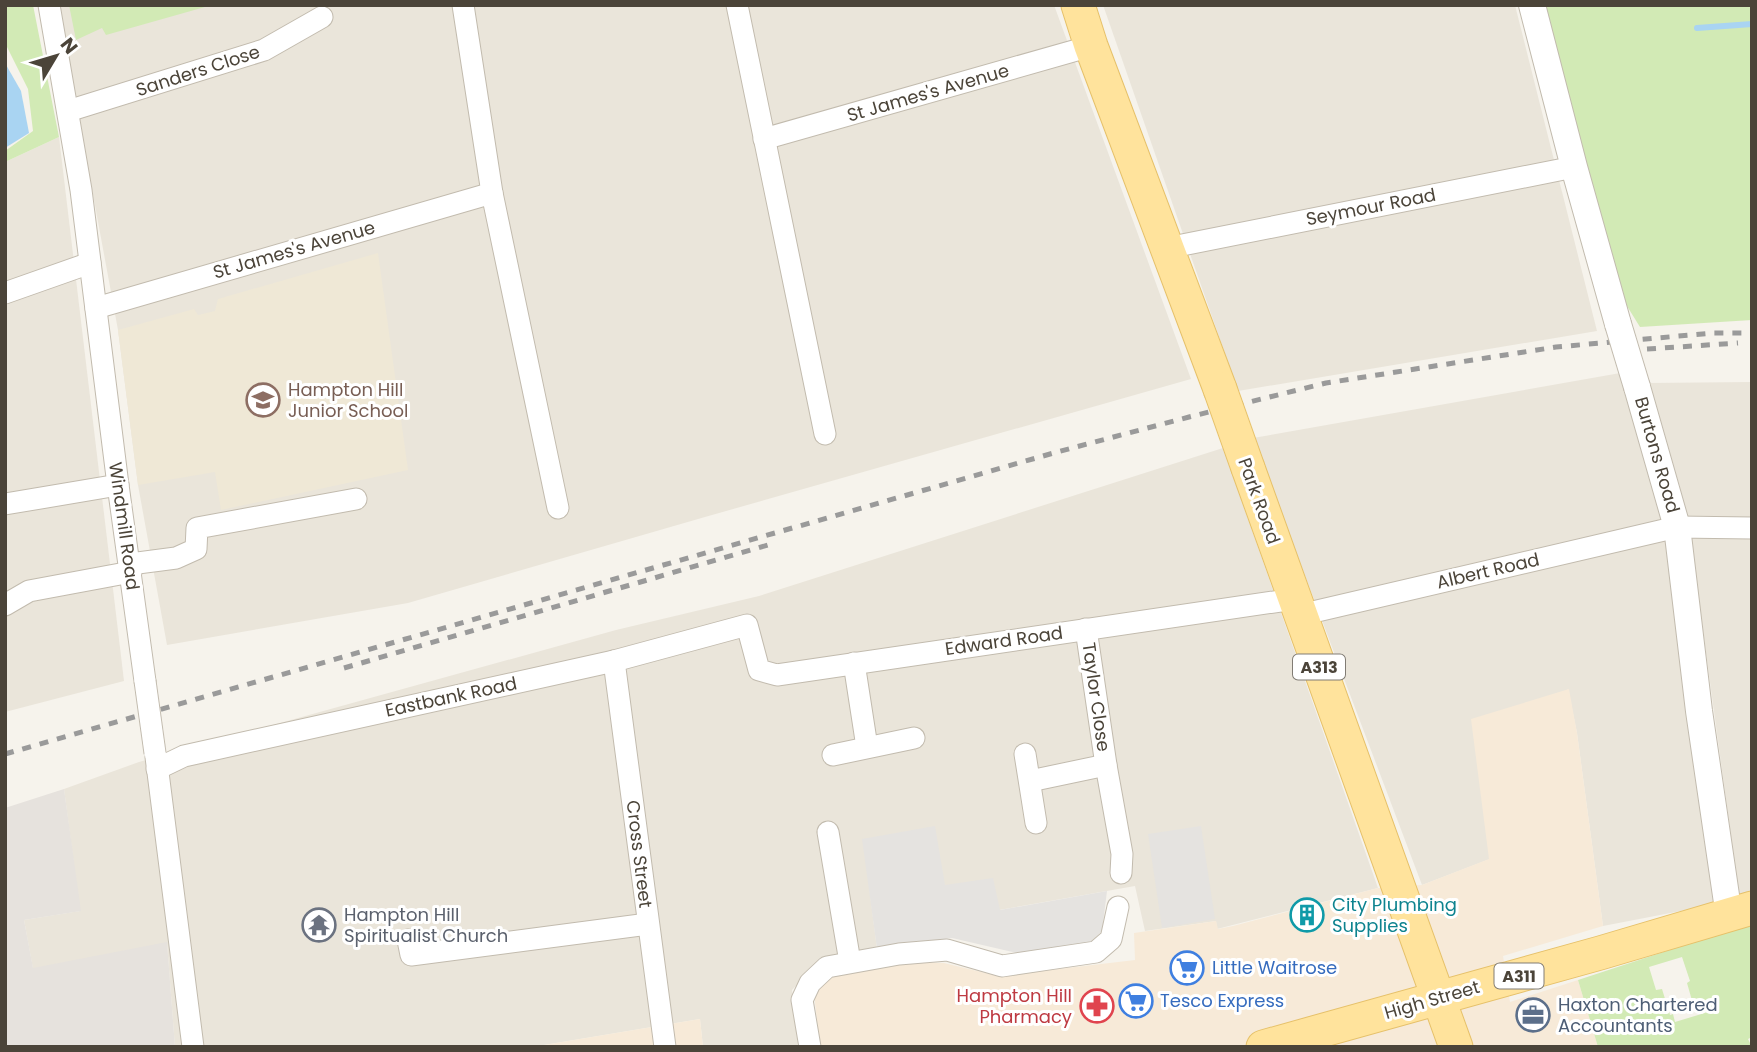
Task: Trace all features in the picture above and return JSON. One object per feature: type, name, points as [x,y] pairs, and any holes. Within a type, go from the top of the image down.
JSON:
[{"type":"main road","name":"Park Road","points":[[1078,5],[1220,389],[1438,998]]},
{"type":"main road","name":"High Street","points":[[1298,1042],[1438,998],[1740,912]]},
{"type":"main road","name":"A313","points":[[1438,998],[1456,1047]]},
{"type":"main road","name":"A311","points":[[1263,1047],[1298,1042]]},
{"type":"street","name":"Windmill Road","points":[[49,5],[81,190],[193,1047]]},
{"type":"street","points":[[463,5],[492,193],[558,508]]},
{"type":"street","points":[[737,5],[825,433]]},
{"type":"street","name":"Burtons Road","points":[[1532,5],[1574,167],[1677,527],[1699,711],[1740,912]]},
{"type":"street","name":"Sanders Close","points":[[68,111],[264,50],[322,17]]},
{"type":"street","name":"St James's Avenue","points":[[764,139],[1091,46]]},
{"type":"street","name":"Seymour Road","points":[[1167,248],[1574,167]]},
{"type":"street","name":"St James's Avenue","points":[[96,308],[492,193]]},
{"type":"street","points":[[5,293],[90,263]]},
{"type":"street","points":[[5,504],[118,485]]},
{"type":"street","points":[[5,605],[29,591],[176,558],[196,549],[197,528],[356,499]]},
{"type":"street","name":"Albert Road","points":[[1297,607],[1677,527],[1752,528]]},
{"type":"street","name":"Edward Road","points":[[747,625],[759,670],[777,676],[1086,629],[1297,607]]},
{"type":"street","name":"Eastbank Road","points":[[156,761],[614,661],[747,625]]},
{"type":"street","name":"Taylor Close","points":[[1086,629],[1122,854],[1121,873]]},
{"type":"street","name":"Cross Street","points":[[614,661],[665,1047]]},
{"type":"street","points":[[854,663],[867,747]]},
{"type":"street","points":[[833,755],[914,738]]},
{"type":"street","points":[[1025,754],[1036,823]]},
{"type":"street","name":"Taylor Close","points":[[1030,781],[1106,765]]},
{"type":"street","points":[[828,832],[850,962]]},
{"type":"street","points":[[810,1047],[802,1000],[810,983],[827,967],[899,954],[947,950],[1002,966],[1096,952],[1111,939],[1118,907]]},
{"type":"street","points":[[408,940],[411,955],[648,924]]},
{"type":"shaded area","points":[[58,5],[1054,5],[1191,379],[408,603],[167,645],[138,485],[118,330]]},
{"type":"shaded area","points":[[1103,5],[1515,5],[1597,331],[1238,391]]},
{"type":"shaded area","points":[[59,137],[124,681],[5,712],[5,162]]},
{"type":"shaded area","name":"Hampton Hill Junior School","points":[[378,253],[408,470],[221,510],[215,472],[138,485],[118,330],[194,309],[198,315],[215,311],[218,299]]},
{"type":"shaded area","points":[[1626,372],[1670,529],[1717,904],[1603,926],[1577,733],[1568,689],[1490,859],[1422,885],[1253,438]]},
{"type":"shaded area","points":[[1752,382],[1752,890],[1739,895],[1693,557],[1680,487],[1647,383]]},
{"type":"shaded area","points":[[1223,448],[1378,888],[1217,929],[1216,921],[1145,931],[1135,886],[999,910],[945,886],[863,839],[877,949],[822,958],[792,990],[798,1047],[703,1047],[700,1019],[532,1047],[175,1047],[167,943],[33,969],[24,920],[80,911],[64,789],[139,762],[616,630],[759,596]]},
{"type":"shaded area","points":[[1569,689],[1603,926],[1503,956],[1510,1002],[1578,980],[1598,1047],[820,1047],[814,994],[832,975],[906,962],[944,963],[998,976],[1135,960],[1134,933],[1216,921],[1218,929],[1233,926],[1378,888],[1422,885],[1489,859],[1471,719]]},
{"type":"shaded area","points":[[64,789],[81,911],[24,920],[33,968],[167,942],[175,1047],[5,1047],[5,808]]},
{"type":"shaded area","points":[[935,826],[945,885],[993,878],[1000,910],[1107,891],[1102,931],[1087,945],[1025,955],[952,938],[877,949],[862,839]]},
{"type":"shaded area","points":[[1201,826],[1215,919],[1162,928],[1148,834]]},
{"type":"shaded area","points":[[700,1019],[703,1047],[532,1047]]},
{"type":"green space","points":[[5,5],[33,5],[59,137],[5,162],[5,151],[33,131],[28,89],[5,43]]},
{"type":"green space","points":[[69,5],[212,5],[106,35],[102,28],[76,40]]},
{"type":"green space","points":[[1540,5],[1752,5],[1752,320],[1640,327],[1622,298]]},
{"type":"green space","points":[[1752,923],[1752,1037],[1748,1039],[1752,1047],[1598,1047],[1578,980]],"holes":[[[1682,957],[1690,981],[1687,983],[1693,1004],[1704,1000],[1708,1012],[1675,1022],[1662,989],[1656,990],[1649,967]]]},
{"type":"water","points":[[5,63],[21,91],[29,133],[5,148]]},
{"type":"waterway","points":[[1697,28],[1752,24]]},
{"type":"railway","points":[[5,754],[1057,452],[1326,383],[1556,347],[1713,333],[1752,333]]},
{"type":"railway","points":[[1647,349],[1738,343]]},
{"type":"railway","points":[[344,668],[768,545]]},
{"type":"place","name":"Hampton Hill Junior School","points":[[263,400]]},
{"type":"place","name":"City Plumbing Supplies","points":[[1307,915]]},
{"type":"place","name":"Hampton Hill Spiritualist Church","points":[[319,925]]},
{"type":"place","name":"Little Waitrose","points":[[1187,968]]},
{"type":"place","name":"Tesco Express","points":[[1136,1001]]},
{"type":"place","name":"Hampton Hill Pharmacy","points":[[1097,1006]]},
{"type":"place","name":"Haxton Chartered Accountants","points":[[1533,1015]]}]
